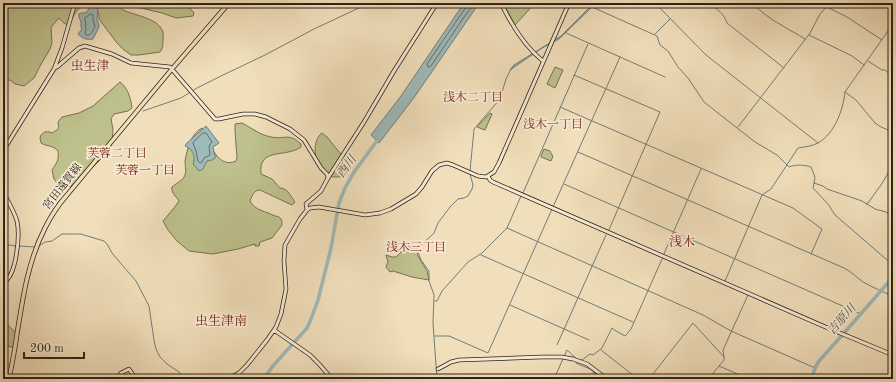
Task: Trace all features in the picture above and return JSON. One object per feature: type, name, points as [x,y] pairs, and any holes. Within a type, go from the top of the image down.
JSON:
[{"type":"main road","name":"宮田遠賀線","points":[[9,379],[25,284],[35,249],[54,212],[172,68],[229,3]]},
{"type":"street","points":[[3,151],[55,68],[75,3]]},
{"type":"street","points":[[307,210],[306,204],[321,191],[437,3]]},
{"type":"street","points":[[501,3],[511,22],[534,53],[543,61]]},
{"type":"street","points":[[227,379],[239,373],[247,365],[274,330],[281,314],[286,289],[284,260],[285,245],[307,210],[315,207],[328,208],[370,215],[388,211],[416,194],[438,165],[447,163],[478,176],[486,177],[494,172],[569,3]]},
{"type":"street","points":[[55,68],[79,48],[84,46],[112,54],[131,63],[170,67],[216,119],[243,114],[255,114],[266,117],[290,129],[308,144],[328,178]]},
{"type":"street","points":[[488,176],[493,182],[893,355]]},
{"type":"street","points":[[3,192],[16,217],[17,223],[16,260],[8,280],[3,283]]},
{"type":"street","points":[[274,330],[319,364],[332,379]]},
{"type":"street","points":[[438,369],[451,362],[459,360],[557,357],[578,360],[607,379]]},
{"type":"street","points":[[117,379],[121,373],[129,370],[136,379]]},
{"type":"green space","points":[[3,3],[84,3],[75,13],[69,24],[65,24],[59,18],[52,26],[52,43],[50,49],[34,78],[24,86],[15,84],[10,80],[3,80]]},
{"type":"green space","points":[[95,3],[175,3],[188,6],[194,13],[193,16],[176,18],[162,13],[123,5],[121,8],[123,10],[150,20],[159,26],[163,32],[163,46],[160,52],[131,55],[117,43],[99,19]]},
{"type":"green space","points":[[503,3],[535,3],[515,25]]},
{"type":"green space","points":[[555,67],[563,70],[555,88],[547,84]]},
{"type":"green space","points":[[120,82],[129,94],[132,108],[128,111],[114,114],[112,117],[113,129],[111,146],[101,159],[83,177],[71,186],[61,188],[54,179],[52,170],[57,161],[58,151],[41,143],[41,135],[45,132],[52,133],[57,130],[58,122],[62,117],[79,113],[93,106]]},
{"type":"green space","points":[[490,113],[492,114],[485,130],[477,127]]},
{"type":"green space","points":[[242,123],[267,136],[276,138],[289,137],[297,140],[301,144],[301,147],[295,150],[268,156],[261,166],[261,174],[272,179],[280,188],[285,189],[295,202],[292,205],[260,190],[256,191],[250,201],[252,204],[258,209],[281,218],[282,225],[272,238],[260,242],[259,246],[255,246],[255,244],[213,254],[189,251],[177,241],[163,221],[179,201],[173,193],[172,187],[182,180],[185,175],[185,161],[190,142],[198,130],[202,128],[218,157],[229,163],[236,161],[235,124]]},
{"type":"green space","points":[[322,133],[349,164],[346,173],[343,176],[329,176],[321,171],[319,167],[315,146],[319,136]]},
{"type":"green space","points":[[544,149],[550,151],[553,156],[551,161],[541,157]]},
{"type":"green space","points":[[408,245],[417,249],[418,256],[427,271],[429,280],[412,277],[393,271],[390,272],[386,267],[388,262],[386,255],[396,257]]},
{"type":"green space","points":[[3,321],[16,335],[13,347],[3,343]]},
{"type":"water","points":[[85,3],[99,3],[97,20],[99,27],[93,39],[85,39],[78,34],[82,29],[79,14],[86,12],[90,6]]},
{"type":"water","points":[[464,3],[483,3],[477,6],[413,99],[379,143],[371,135],[401,96]]},
{"type":"water","points":[[594,3],[596,3],[559,39],[542,48],[510,70],[514,65],[561,36]]},
{"type":"water","points":[[206,126],[219,143],[213,147],[216,157],[207,161],[203,169],[199,171],[193,164],[193,153],[185,146]]},
{"type":"waterway","points":[[143,111],[181,98],[197,88],[361,7],[403,3]]},
{"type":"waterway","points":[[655,3],[706,55],[818,143]]},
{"type":"waterway","points":[[710,3],[722,14],[727,23],[784,68]]},
{"type":"waterway","points":[[751,3],[774,21],[805,39]]},
{"type":"waterway","points":[[738,127],[810,33],[820,14],[830,3]]},
{"type":"waterway","points":[[592,7],[657,36],[660,45],[668,51],[704,102],[755,142],[777,155],[789,167],[795,165],[811,167],[815,177],[814,183],[862,201],[875,209],[886,212],[893,218]]},
{"type":"waterway","points":[[827,7],[847,17],[882,40]]},
{"type":"waterway","points":[[655,34],[670,19]]},
{"type":"waterway","points":[[725,281],[762,195],[771,189],[798,148],[811,146],[818,143],[829,133],[840,113],[845,92],[893,24]]},
{"type":"waterway","points":[[566,33],[665,77]]},
{"type":"waterway","points":[[809,35],[852,56],[864,65]]},
{"type":"waterway","points":[[523,193],[588,44]]},
{"type":"waterway","points":[[553,207],[620,57]]},
{"type":"waterway","points":[[868,61],[882,70],[885,70],[893,77]]},
{"type":"waterway","points":[[470,171],[474,129],[500,99],[506,79],[511,69]]},
{"type":"waterway","points":[[574,75],[660,112],[608,232]]},
{"type":"waterway","points":[[845,92],[856,100],[875,123],[893,132]]},
{"type":"waterway","points":[[560,107],[793,208],[822,229],[811,254]]},
{"type":"waterway","name":"西川","points":[[264,379],[272,367],[307,328],[318,300],[331,248],[339,203],[354,172],[379,138]]},
{"type":"waterway","points":[[578,152],[844,268],[863,282],[893,296]]},
{"type":"waterway","points":[[866,204],[883,182],[893,164]]},
{"type":"waterway","points":[[663,256],[701,169]]},
{"type":"waterway","points":[[437,379],[433,323],[434,295],[429,281],[429,271],[421,260],[417,249],[434,233],[438,223],[450,207],[458,199],[468,196],[473,185],[470,174]]},
{"type":"waterway","points":[[814,183],[813,188],[828,204],[835,215],[893,265]]},
{"type":"waterway","points":[[564,184],[861,314]]},
{"type":"waterway","points":[[521,196],[842,336]]},
{"type":"waterway","points":[[435,301],[437,301],[442,291],[468,262],[482,253],[507,228],[521,196]]},
{"type":"waterway","points":[[435,336],[449,336],[488,353],[552,209]]},
{"type":"waterway","points":[[507,228],[703,315],[731,331],[815,368]]},
{"type":"waterway","points":[[39,246],[45,242],[52,241],[62,234],[81,234],[104,241],[112,253],[136,281],[149,306],[154,340],[160,357],[179,372],[185,379]]},
{"type":"waterway","points":[[557,345],[606,235]]},
{"type":"waterway","points":[[3,244],[16,246]]},
{"type":"waterway","points":[[19,246],[36,247]]},
{"type":"waterway","points":[[481,255],[633,322]]},
{"type":"waterway","points":[[554,379],[567,350],[577,359],[582,360],[590,354],[593,355],[602,348],[612,328],[625,336],[626,335],[631,329],[662,259]]},
{"type":"waterway","name":"吉原川","points":[[811,379],[819,361],[893,277]]},
{"type":"waterway","points":[[724,357],[723,350],[748,295]]},
{"type":"waterway","points":[[510,305],[589,340]]},
{"type":"waterway","points":[[649,379],[693,323],[724,357],[724,360],[719,366],[749,379]]},
{"type":"waterway","points":[[601,350],[638,379]]},
{"type":"waterway","points":[[576,363],[590,369],[603,379]]},
{"type":"waterway","points":[[713,379],[712,377],[714,372],[719,366]]},
{"type":"waterway","points":[[591,379],[594,372]]},
{"type":"district","name":"虫生津","points":[[90,66]]},
{"type":"district","name":"浅木二丁目","points":[[473,98]]},
{"type":"district","name":"浅木一丁目","points":[[553,125]]},
{"type":"district","name":"芙蓉二丁目","points":[[117,154]]},
{"type":"district","name":"芙蓉一丁目","points":[[145,171]]},
{"type":"district","name":"浅木","points":[[682,242]]},
{"type":"district","name":"浅木三丁目","points":[[416,248]]},
{"type":"district","name":"虫生津南","points":[[221,321]]}]
